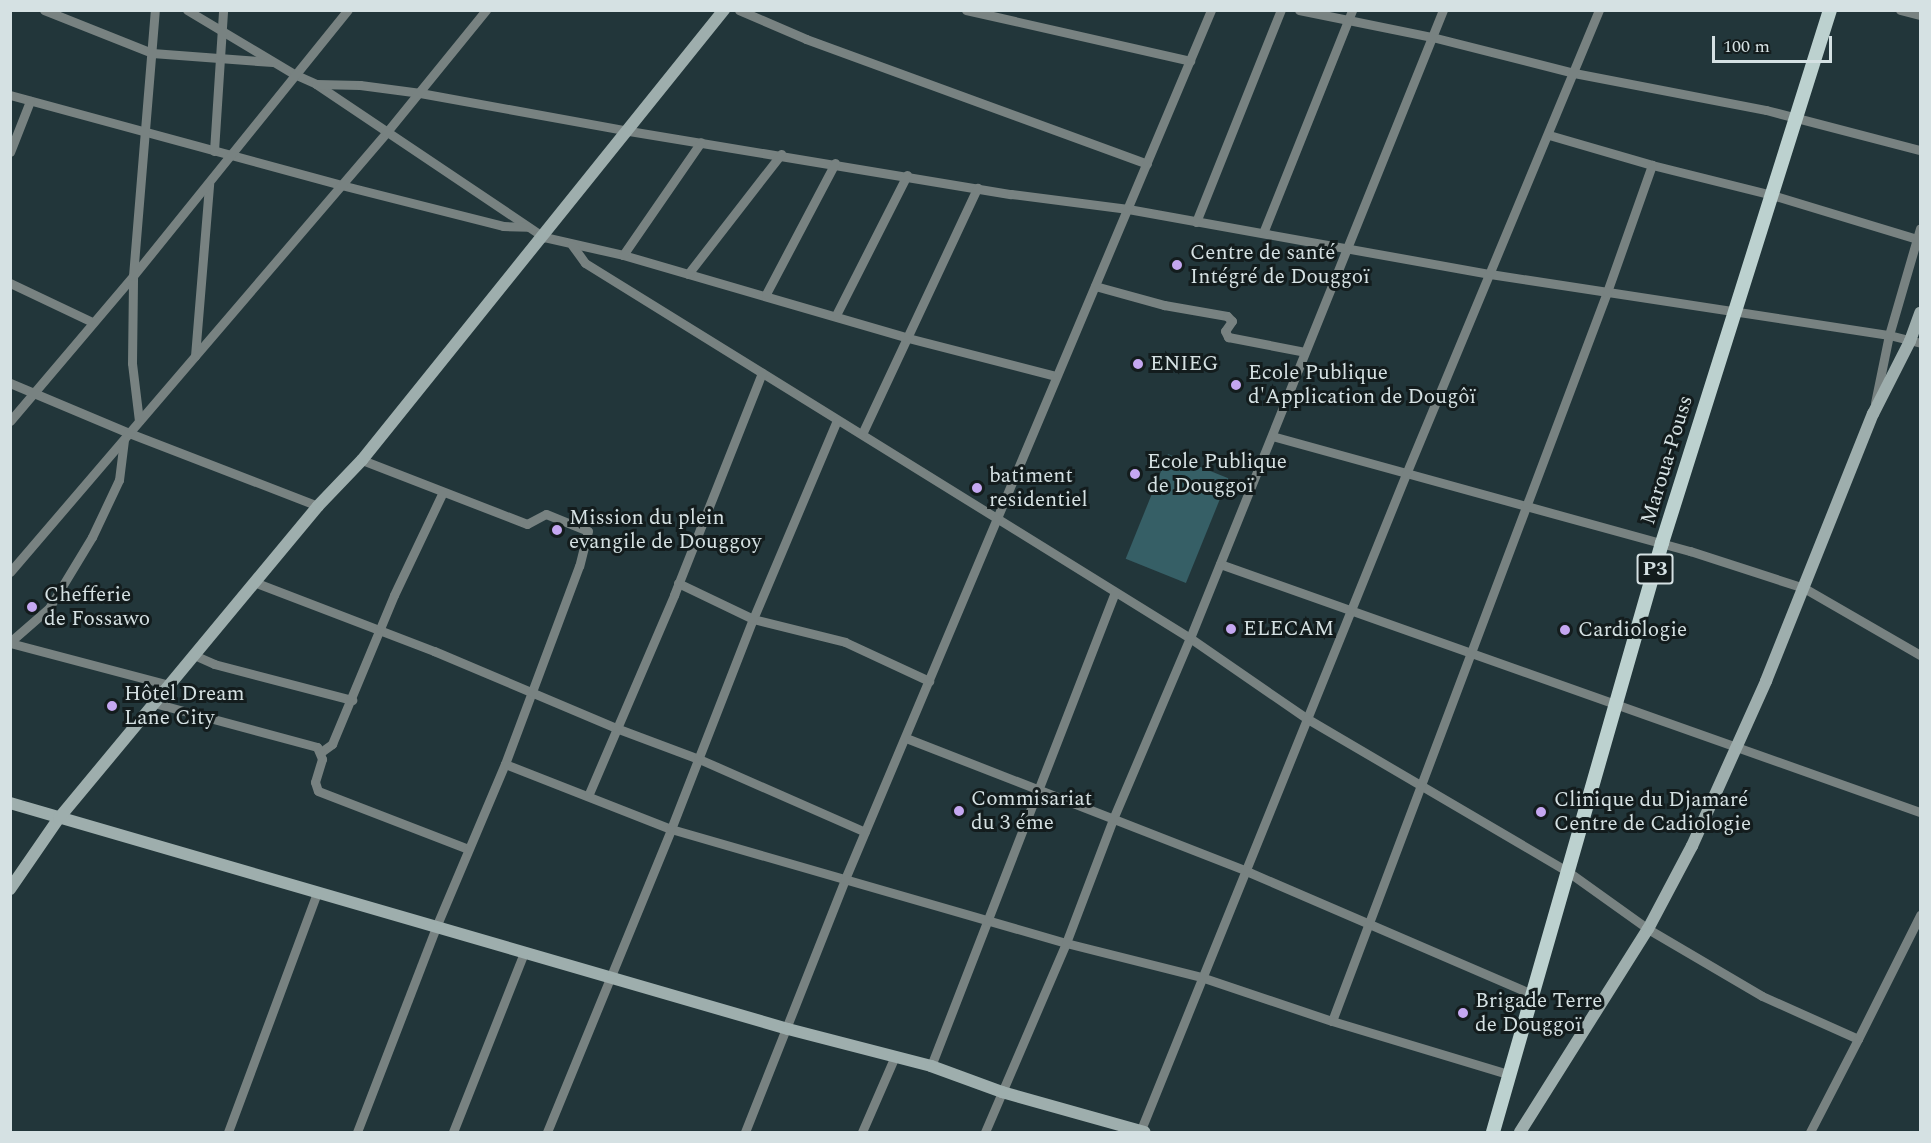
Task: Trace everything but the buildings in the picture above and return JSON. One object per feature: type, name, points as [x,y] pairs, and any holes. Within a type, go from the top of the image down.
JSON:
[{"type":"main road","name":"Maroua-Pouss","points":[[1493,1132],[1662,543],[1830,10]]},
{"type":"street","points":[[44,10],[152,53],[275,63]]},
{"type":"street","points":[[139,421],[132,363],[133,276],[155,10]]},
{"type":"street","points":[[187,10],[294,74],[316,84],[544,237],[623,255],[766,294],[908,338],[1056,376]]},
{"type":"street","points":[[214,151],[223,10]]},
{"type":"street","points":[[10,420],[209,184],[294,74],[348,10]]},
{"type":"street","points":[[10,572],[420,93],[486,10]]},
{"type":"street","points":[[10,889],[59,818],[318,506],[362,460],[544,237],[724,10]]},
{"type":"street","points":[[739,10],[806,39],[1147,164]]},
{"type":"street","points":[[966,10],[1190,61]]},
{"type":"street","points":[[745,1132],[788,1029],[845,879],[1211,10]]},
{"type":"street","points":[[1196,222],[1281,10]]},
{"type":"street","points":[[1299,10],[1432,37],[1574,73],[1766,110],[1920,150]]},
{"type":"street","points":[[1263,233],[1352,10]]},
{"type":"street","points":[[985,1132],[1066,943],[1113,819],[1190,638],[1443,10]]},
{"type":"street","points":[[10,803],[788,1029],[931,1066],[1002,1092],[1142,1132],[1244,870],[1599,10]]},
{"type":"street","points":[[1900,10],[1920,15]]},
{"type":"street","points":[[316,84],[360,85],[420,93],[629,131],[781,154],[978,188],[1128,209],[1347,250],[1889,335],[1915,342]]},
{"type":"street","points":[[10,95],[341,185],[503,226],[528,227]]},
{"type":"street","points":[[10,152],[30,101]]},
{"type":"street","points":[[1549,135],[1652,165],[1772,195],[1919,240]]},
{"type":"street","points":[[623,255],[701,142]]},
{"type":"street","points":[[687,274],[781,154]]},
{"type":"street","points":[[766,294],[836,163]]},
{"type":"street","points":[[1332,1021],[1607,292],[1652,165]]},
{"type":"street","points":[[837,315],[907,175]]},
{"type":"street","points":[[195,356],[209,184]]},
{"type":"street","points":[[862,434],[978,188]]},
{"type":"street","points":[[1873,414],[1889,335],[1919,240],[1920,228]]},
{"type":"street","points":[[572,245],[585,263],[1190,638],[1306,718],[1567,871],[1648,929],[1762,996],[1858,1039]]},
{"type":"street","points":[[10,283],[92,322]]},
{"type":"street","points":[[1095,286],[1164,305],[1227,316],[1232,321],[1225,331],[1228,337],[1305,352]]},
{"type":"street","points":[[1520,1132],[1648,929],[1692,846],[1804,588],[1873,414],[1915,342],[1920,313]]},
{"type":"street","points":[[588,796],[678,583],[762,373]]},
{"type":"street","points":[[10,383],[126,436],[318,506]]},
{"type":"street","points":[[547,1132],[671,829],[753,619],[837,420]]},
{"type":"street","points":[[10,642],[49,608],[93,537],[120,480],[126,436]]},
{"type":"street","points":[[1272,436],[1406,474],[1526,504],[1662,543],[1804,588],[1920,655]]},
{"type":"street","points":[[357,1132],[436,927],[505,764],[579,566],[588,531],[546,514],[527,524],[362,460]]},
{"type":"street","points":[[321,752],[332,744],[380,630],[443,492]]},
{"type":"street","points":[[1220,564],[1350,612],[1616,702],[1920,812]]},
{"type":"street","points":[[254,582],[380,630],[616,728],[699,759],[865,832]]},
{"type":"street","points":[[678,583],[753,619],[845,642],[929,681]]},
{"type":"street","points":[[931,1066],[1115,592]]},
{"type":"street","points":[[10,642],[169,685]]},
{"type":"street","points":[[194,655],[214,664],[352,700]]},
{"type":"street","points":[[154,703],[317,747],[322,759],[315,782],[318,791],[468,849]]},
{"type":"street","points":[[906,738],[1244,870],[1532,994]]},
{"type":"street","points":[[505,764],[671,829],[1066,943],[1201,977],[1332,1021],[1508,1074]]},
{"type":"street","points":[[228,1132],[317,893]]},
{"type":"street","points":[[1810,1132],[1920,915]]},
{"type":"street","points":[[453,1132],[524,953]]},
{"type":"street","points":[[862,1132],[895,1056]]},
{"type":"shaded area","points":[[1168,454],[1228,478],[1186,583],[1126,559]]},
{"type":"place","name":"Centre de santé Intégré de Douggoï","points":[[1177,265]]},
{"type":"place","name":"ENIEG","points":[[1138,364]]},
{"type":"place","name":"Ecole Publique d'Application de Dougôï","points":[[1236,385]]},
{"type":"place","name":"Ecole Publique de Douggoï","points":[[1135,474]]},
{"type":"place","name":"batiment residentiel","points":[[977,488]]},
{"type":"place","name":"Mission du plein evangile de Douggoy","points":[[557,530]]},
{"type":"place","name":"Chefferie de Fossawo","points":[[32,607]]},
{"type":"place","name":"ELECAM","points":[[1231,629]]},
{"type":"place","name":"Cardiologie","points":[[1565,630]]},
{"type":"place","name":"Hôtel Dream Lane City","points":[[112,706]]},
{"type":"place","name":"Commisariat du 3 éme","points":[[959,811]]},
{"type":"place","name":"Clinique du Djamaré Centre de Cadiologie","points":[[1541,812]]},
{"type":"place","name":"Brigade Terre de Douggoï","points":[[1463,1013]]}]
